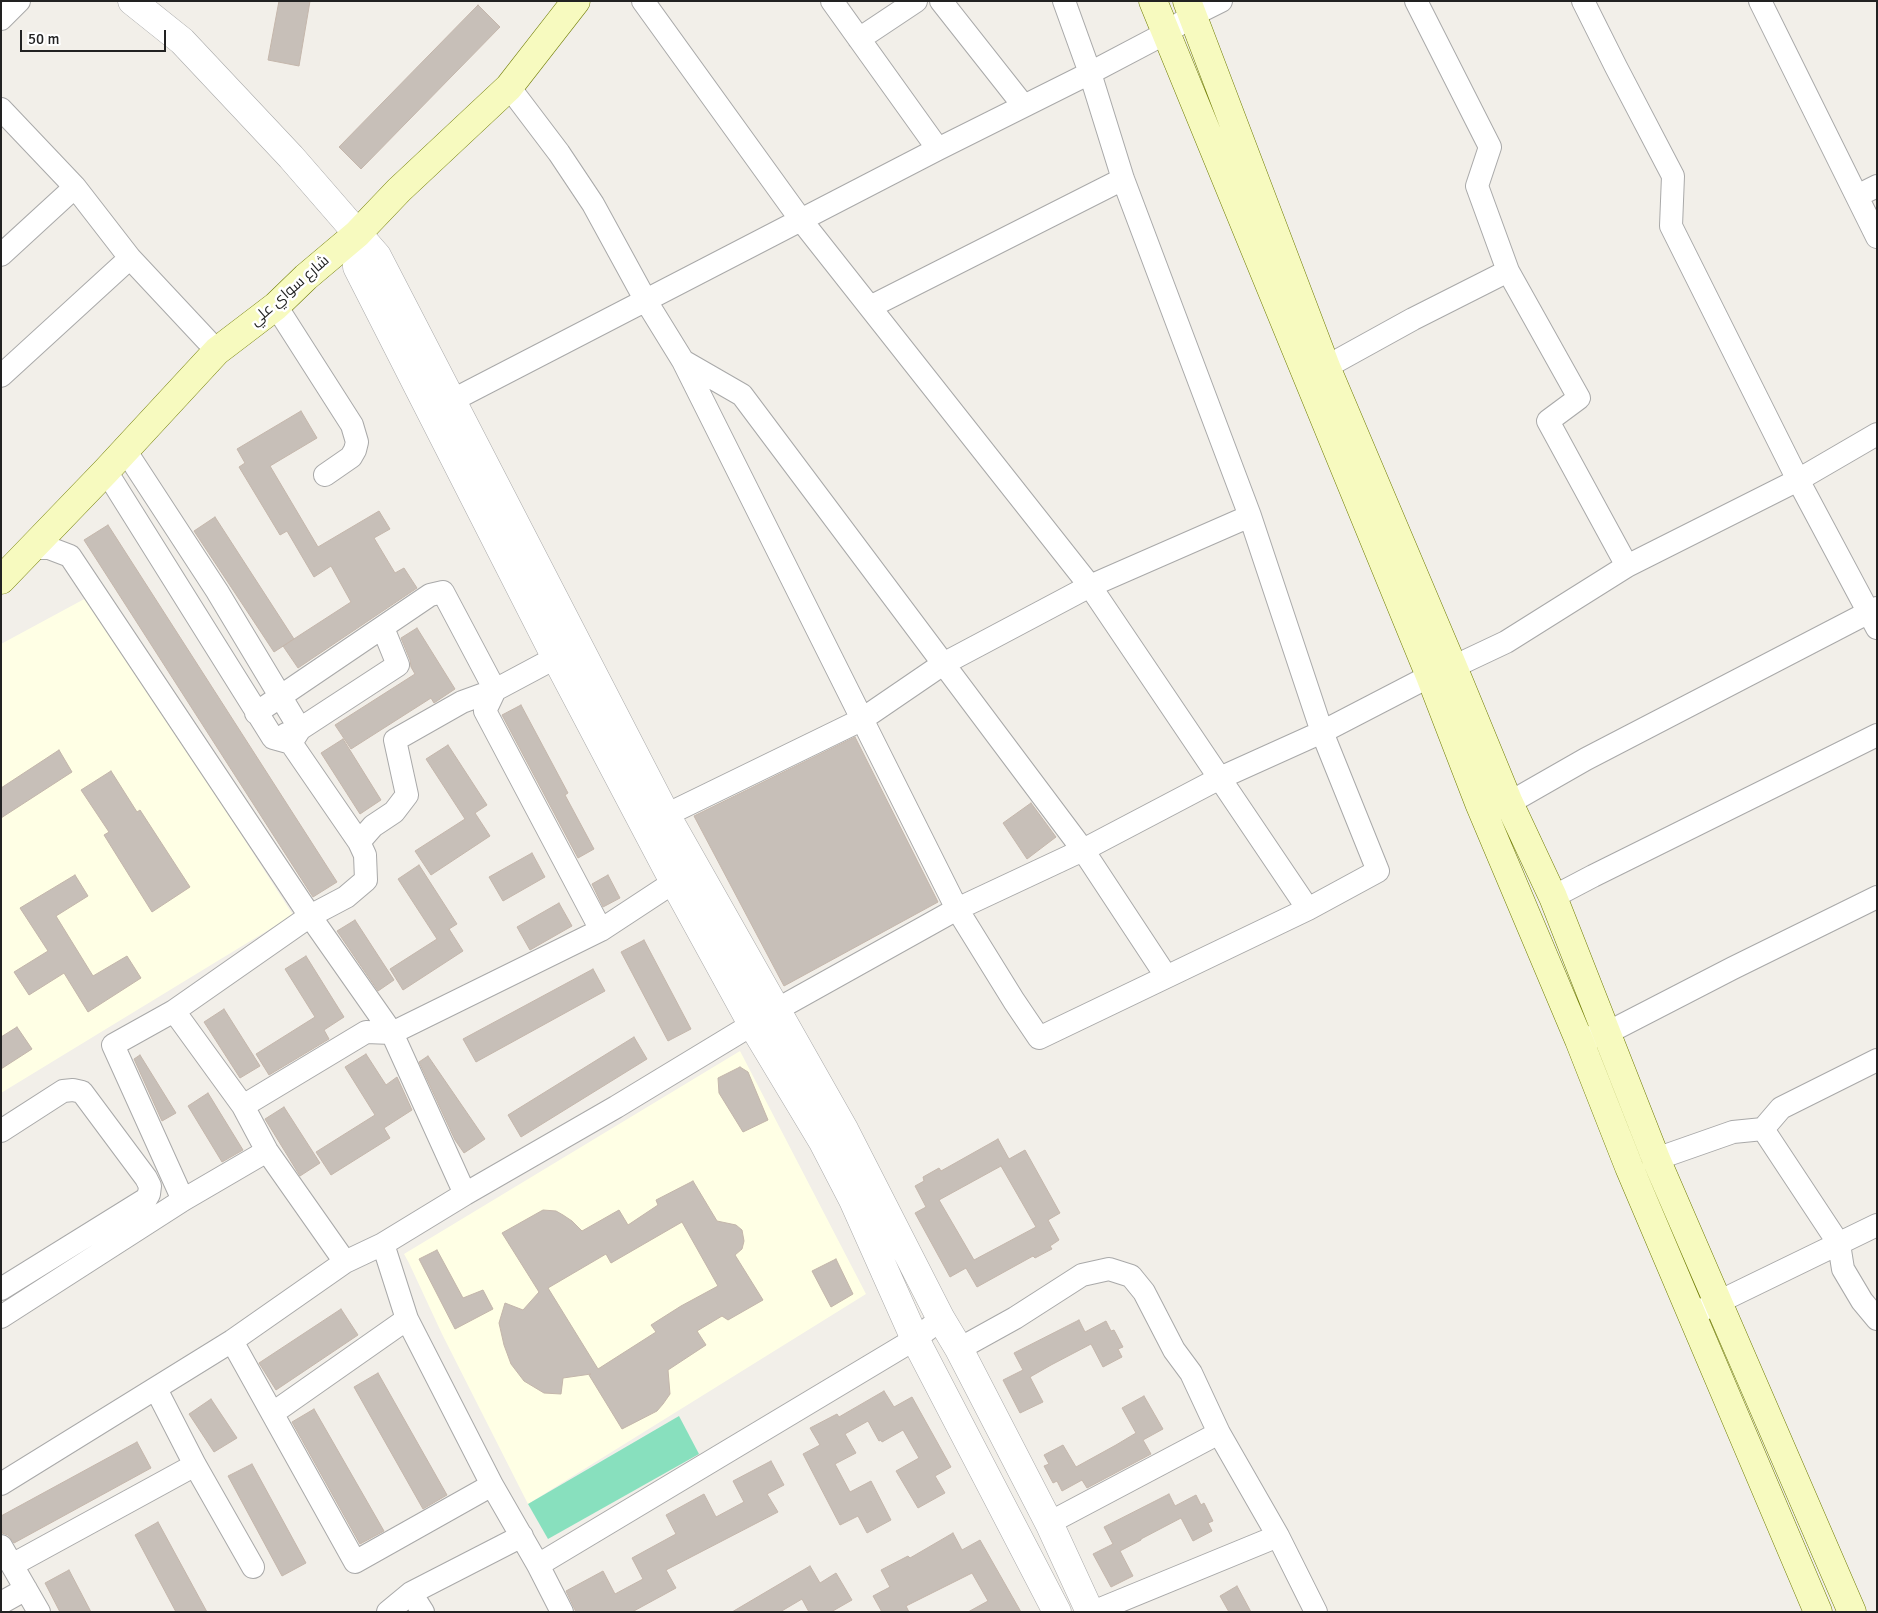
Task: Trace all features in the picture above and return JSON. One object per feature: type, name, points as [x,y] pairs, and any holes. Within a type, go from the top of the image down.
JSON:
[{"type":"main road","name":"شارع سواي علي","points":[[1,580],[218,351],[276,306],[306,276],[357,234],[399,190],[509,87],[576,1]]},
{"type":"main road","points":[[1153,1],[1442,671],[1509,803],[1553,897],[1656,1159],[1852,1612]]},
{"type":"main road","points":[[1190,8],[1442,671],[1479,803],[1579,1040],[1633,1175],[1818,1612]]},
{"type":"street","points":[[1,19],[19,1]]},
{"type":"street","points":[[132,1],[182,41],[291,157],[378,256],[452,401],[567,652],[666,815],[686,876],[776,1010],[834,1136],[959,1349],[1049,1523],[1091,1612],[1278,1536]]},
{"type":"street","points":[[643,1],[801,220],[1090,586],[1308,909]]},
{"type":"street","points":[[832,1],[938,149]]},
{"type":"street","points":[[859,39],[916,1]]},
{"type":"street","points":[[941,1],[1024,105]]},
{"type":"street","points":[[509,87],[559,153],[593,204],[646,301],[683,361],[861,720],[958,909],[1039,1038],[1308,909],[1378,871],[1322,732],[1250,516],[1123,179],[1090,73],[1064,1]]},
{"type":"street","points":[[452,401],[1166,33],[1190,8],[1221,1]]},
{"type":"street","points":[[1416,1],[1490,147],[1477,186],[1508,272],[1579,398],[1548,422],[1627,566]]},
{"type":"street","points":[[1509,803],[1586,758],[1874,616],[1798,480],[1672,226],[1673,176],[1584,1]]},
{"type":"street","points":[[1760,1],[1867,191],[1877,237]]},
{"type":"street","points":[[1,109],[75,187],[130,258],[218,351]]},
{"type":"street","points":[[870,307],[1123,179]]},
{"type":"street","points":[[1,255],[75,187]]},
{"type":"street","points":[[357,234],[357,267],[567,652],[686,876],[752,1024],[834,1136],[853,1200],[915,1339],[1057,1612]]},
{"type":"street","points":[[1,376],[130,258]]},
{"type":"street","points":[[1326,367],[1413,319],[1508,272]]},
{"type":"street","points":[[276,306],[352,425],[357,442],[351,458],[325,476]]},
{"type":"street","points":[[683,361],[742,395],[1083,850],[1166,976]]},
{"type":"street","points":[[1,1484],[232,1341],[345,1262],[384,1244],[776,1010],[958,909],[1083,850],[1220,778],[1322,732],[1442,671],[1506,642],[1627,566],[1798,480],[1877,434]]},
{"type":"street","points":[[125,450],[217,591],[281,697],[288,736]]},
{"type":"street","points":[[106,471],[256,713],[288,736],[359,842],[365,855],[366,880],[346,897],[310,916],[174,1011],[113,1045],[183,1200]]},
{"type":"street","points":[[666,815],[861,720],[943,664],[1090,586],[1250,516]]},
{"type":"street","points":[[33,548],[49,548],[70,556],[310,916],[392,1032],[465,1194]]},
{"type":"street","points":[[256,713],[430,595],[443,592],[495,690]]},
{"type":"street","points":[[288,736],[398,665],[383,628]]},
{"type":"street","points":[[359,842],[374,826],[394,812],[407,794],[395,740],[462,702],[495,690],[567,652]]},
{"type":"street","points":[[495,690],[486,711],[601,930]]},
{"type":"street","points":[[1553,897],[1877,734]]},
{"type":"street","points":[[243,1106],[366,1032],[392,1032],[601,930],[686,876]]},
{"type":"street","points":[[1579,1040],[1607,1034],[1733,968],[1877,897]]},
{"type":"street","points":[[174,1011],[243,1106],[266,1151],[345,1262]]},
{"type":"street","points":[[1656,1159],[1734,1132],[1763,1129],[1781,1108],[1877,1060]]},
{"type":"street","points":[[1,1131],[63,1092],[73,1090],[82,1092],[150,1186],[150,1194],[146,1199],[1,1290]]},
{"type":"street","points":[[1763,1129],[1839,1244],[1843,1269],[1862,1301],[1877,1319]]},
{"type":"street","points":[[1,1317],[183,1200],[266,1151]]},
{"type":"street","points":[[1693,1314],[1877,1225]]},
{"type":"street","points":[[384,1244],[407,1319],[492,1485],[538,1564],[562,1612]]},
{"type":"street","points":[[959,1349],[1015,1318],[1082,1275],[1109,1269],[1131,1276],[1144,1292],[1174,1350],[1191,1373],[1219,1433],[1278,1536],[1316,1612]]},
{"type":"street","points":[[273,1413],[407,1319]]},
{"type":"street","points":[[538,1564],[915,1339],[941,1320]]},
{"type":"street","points":[[232,1341],[355,1562],[492,1485]]},
{"type":"street","points":[[156,1389],[195,1465],[253,1567]]},
{"type":"street","points":[[1049,1523],[1219,1433]]},
{"type":"street","points":[[39,1612],[7,1556],[195,1465]]},
{"type":"street","points":[[388,1612],[417,1602],[522,1536]]},
{"type":"street","points":[[1,1604],[26,1589]]},
{"type":"shaded area","points":[[88,597],[293,915],[1,1093],[1,644]]},
{"type":"shaded area","points":[[740,1051],[866,1294],[528,1504],[442,1334],[404,1254]]},
{"type":"green space","points":[[679,1416],[699,1454],[548,1539],[528,1504]]},
{"type":"building","points":[[279,1],[310,1],[299,66],[268,60]]},
{"type":"building","points":[[478,5],[500,27],[361,169],[339,147]]},
{"type":"building","points":[[301,411],[317,438],[270,466],[318,547],[379,511],[390,529],[374,538],[395,573],[404,568],[417,588],[298,668],[283,646],[351,602],[331,566],[314,577],[287,531],[280,535],[239,467],[245,463],[237,449]]},
{"type":"building","points":[[215,517],[294,639],[274,652],[194,531]]},
{"type":"building","points":[[108,525],[337,882],[313,897],[84,540]]},
{"type":"building","points":[[417,628],[455,689],[434,703],[431,698],[351,749],[335,725],[415,674],[401,638]]},
{"type":"building","points":[[521,705],[568,793],[565,795],[594,849],[578,858],[502,715]]},
{"type":"building","points":[[855,737],[938,902],[784,986],[694,816]]},
{"type":"building","points":[[343,739],[381,800],[360,814],[321,753]]},
{"type":"building","points":[[448,745],[487,805],[475,813],[490,836],[431,875],[415,851],[465,819],[426,759]]},
{"type":"building","points":[[59,750],[72,772],[1,818],[1,788]]},
{"type":"building","points":[[111,771],[137,812],[140,810],[190,887],[152,912],[104,835],[109,832],[81,790]]},
{"type":"building","points":[[1031,803],[1056,837],[1027,859],[1003,823]]},
{"type":"building","points":[[532,853],[545,877],[503,901],[489,877]]},
{"type":"building","points":[[419,865],[457,924],[449,929],[463,951],[403,990],[390,969],[437,939],[398,879]]},
{"type":"building","points":[[75,875],[88,896],[56,916],[93,976],[127,956],[141,978],[88,1012],[64,973],[29,995],[14,972],[48,951],[20,908]]},
{"type":"building","points":[[608,875],[620,898],[603,907],[592,884]]},
{"type":"building","points":[[559,903],[572,926],[530,950],[517,927]]},
{"type":"building","points":[[355,920],[394,980],[378,991],[337,931]]},
{"type":"building","points":[[644,940],[691,1029],[668,1041],[621,952]]},
{"type":"building","points":[[306,956],[344,1017],[324,1030],[329,1039],[269,1075],[256,1054],[315,1017],[285,969]]},
{"type":"building","points":[[593,969],[605,991],[476,1062],[463,1039]]},
{"type":"building","points":[[224,1009],[260,1066],[240,1078],[204,1022]]},
{"type":"building","points":[[17,1027],[32,1049],[1,1069],[1,1037]]},
{"type":"building","points":[[634,1037],[647,1059],[521,1137],[508,1115]]},
{"type":"building","points":[[366,1054],[386,1085],[397,1077],[412,1110],[384,1128],[390,1138],[331,1175],[316,1152],[375,1115],[345,1067]]},
{"type":"building","points":[[140,1055],[176,1113],[162,1121],[134,1059]]},
{"type":"building","points":[[428,1056],[485,1139],[464,1153],[455,1140],[419,1062]]},
{"type":"building","points":[[740,1067],[748,1072],[768,1120],[743,1132],[719,1093],[718,1078]]},
{"type":"building","points":[[208,1093],[243,1150],[222,1162],[188,1106]]},
{"type":"building","points":[[284,1107],[320,1163],[300,1176],[265,1119]]},
{"type":"building","points":[[998,1139],[1009,1159],[1025,1150],[1060,1213],[1048,1220],[1059,1240],[1050,1246],[1052,1249],[1035,1258],[1033,1256],[977,1287],[966,1268],[950,1277],[915,1213],[926,1207],[915,1186],[924,1181],[923,1177],[939,1168],[941,1171]],"holes":[[[1001,1166],[1036,1227],[974,1260],[939,1200]]]},
{"type":"building","points":[[693,1181],[717,1221],[736,1225],[742,1230],[744,1241],[742,1249],[735,1255],[763,1300],[728,1320],[722,1316],[697,1331],[706,1345],[668,1370],[670,1394],[663,1404],[657,1411],[622,1429],[589,1375],[591,1374],[563,1378],[561,1394],[544,1393],[524,1381],[511,1364],[499,1323],[505,1303],[523,1310],[539,1292],[502,1233],[543,1210],[556,1211],[572,1221],[582,1231],[619,1210],[628,1225],[658,1205],[656,1200]],"holes":[[[682,1222],[718,1286],[651,1325],[656,1332],[598,1369],[548,1288],[606,1254],[611,1263]]]},
{"type":"building","points":[[437,1250],[463,1298],[483,1290],[493,1309],[455,1329],[419,1259]]},
{"type":"building","points":[[836,1259],[853,1294],[831,1307],[812,1271]]},
{"type":"building","points":[[341,1309],[358,1335],[276,1390],[259,1363]]},
{"type":"building","points":[[1079,1320],[1085,1332],[1106,1321],[1111,1331],[1114,1330],[1123,1347],[1118,1349],[1122,1357],[1103,1367],[1091,1344],[1051,1365],[1030,1377],[1043,1402],[1020,1413],[1003,1380],[1023,1370],[1014,1353]]},
{"type":"building","points":[[378,1373],[447,1495],[423,1509],[354,1387]]},
{"type":"building","points":[[884,1391],[894,1407],[912,1397],[951,1467],[935,1476],[945,1493],[918,1508],[896,1471],[919,1458],[903,1430],[882,1442],[881,1440],[879,1441],[868,1421],[845,1434],[856,1453],[835,1464],[850,1492],[871,1481],[891,1520],[867,1533],[858,1516],[840,1525],[803,1454],[820,1445],[810,1428],[837,1414],[839,1417]]},
{"type":"building","points":[[1144,1396],[1163,1429],[1143,1440],[1151,1454],[1087,1488],[1082,1480],[1062,1491],[1057,1481],[1053,1483],[1044,1466],[1049,1464],[1044,1455],[1063,1445],[1076,1467],[1116,1445],[1136,1433],[1122,1408]]},
{"type":"building","points":[[211,1399],[237,1438],[214,1452],[189,1414]]},
{"type":"building","points":[[314,1409],[384,1531],[360,1544],[292,1422]]},
{"type":"building","points":[[137,1442],[151,1468],[14,1543],[8,1535],[2,1533],[1,1516]]},
{"type":"building","points":[[771,1461],[784,1485],[767,1494],[778,1512],[666,1570],[676,1588],[632,1612],[576,1612],[566,1591],[603,1571],[615,1594],[643,1579],[632,1558],[676,1534],[666,1515],[704,1494],[716,1517],[744,1502],[733,1481]]},
{"type":"building","points":[[252,1464],[306,1563],[282,1576],[228,1476]]},
{"type":"building","points":[[1169,1494],[1175,1506],[1196,1495],[1201,1505],[1204,1503],[1213,1521],[1208,1523],[1212,1531],[1193,1541],[1181,1518],[1141,1539],[1120,1551],[1133,1576],[1111,1587],[1093,1554],[1113,1544],[1104,1527]]},
{"type":"building","points":[[158,1522],[207,1612],[176,1612],[135,1535]]},
{"type":"building","points":[[953,1533],[962,1550],[980,1540],[1021,1612],[968,1612],[988,1601],[972,1573],[906,1606],[909,1612],[882,1612],[873,1596],[890,1587],[881,1570],[908,1556],[910,1558]]},
{"type":"building","points":[[810,1566],[820,1583],[836,1573],[852,1600],[831,1612],[809,1612],[802,1599],[780,1612],[732,1612]]},
{"type":"building","points":[[69,1570],[91,1612],[60,1612],[45,1583]]},
{"type":"building","points":[[1237,1586],[1251,1612],[1229,1612],[1220,1596]]}]
